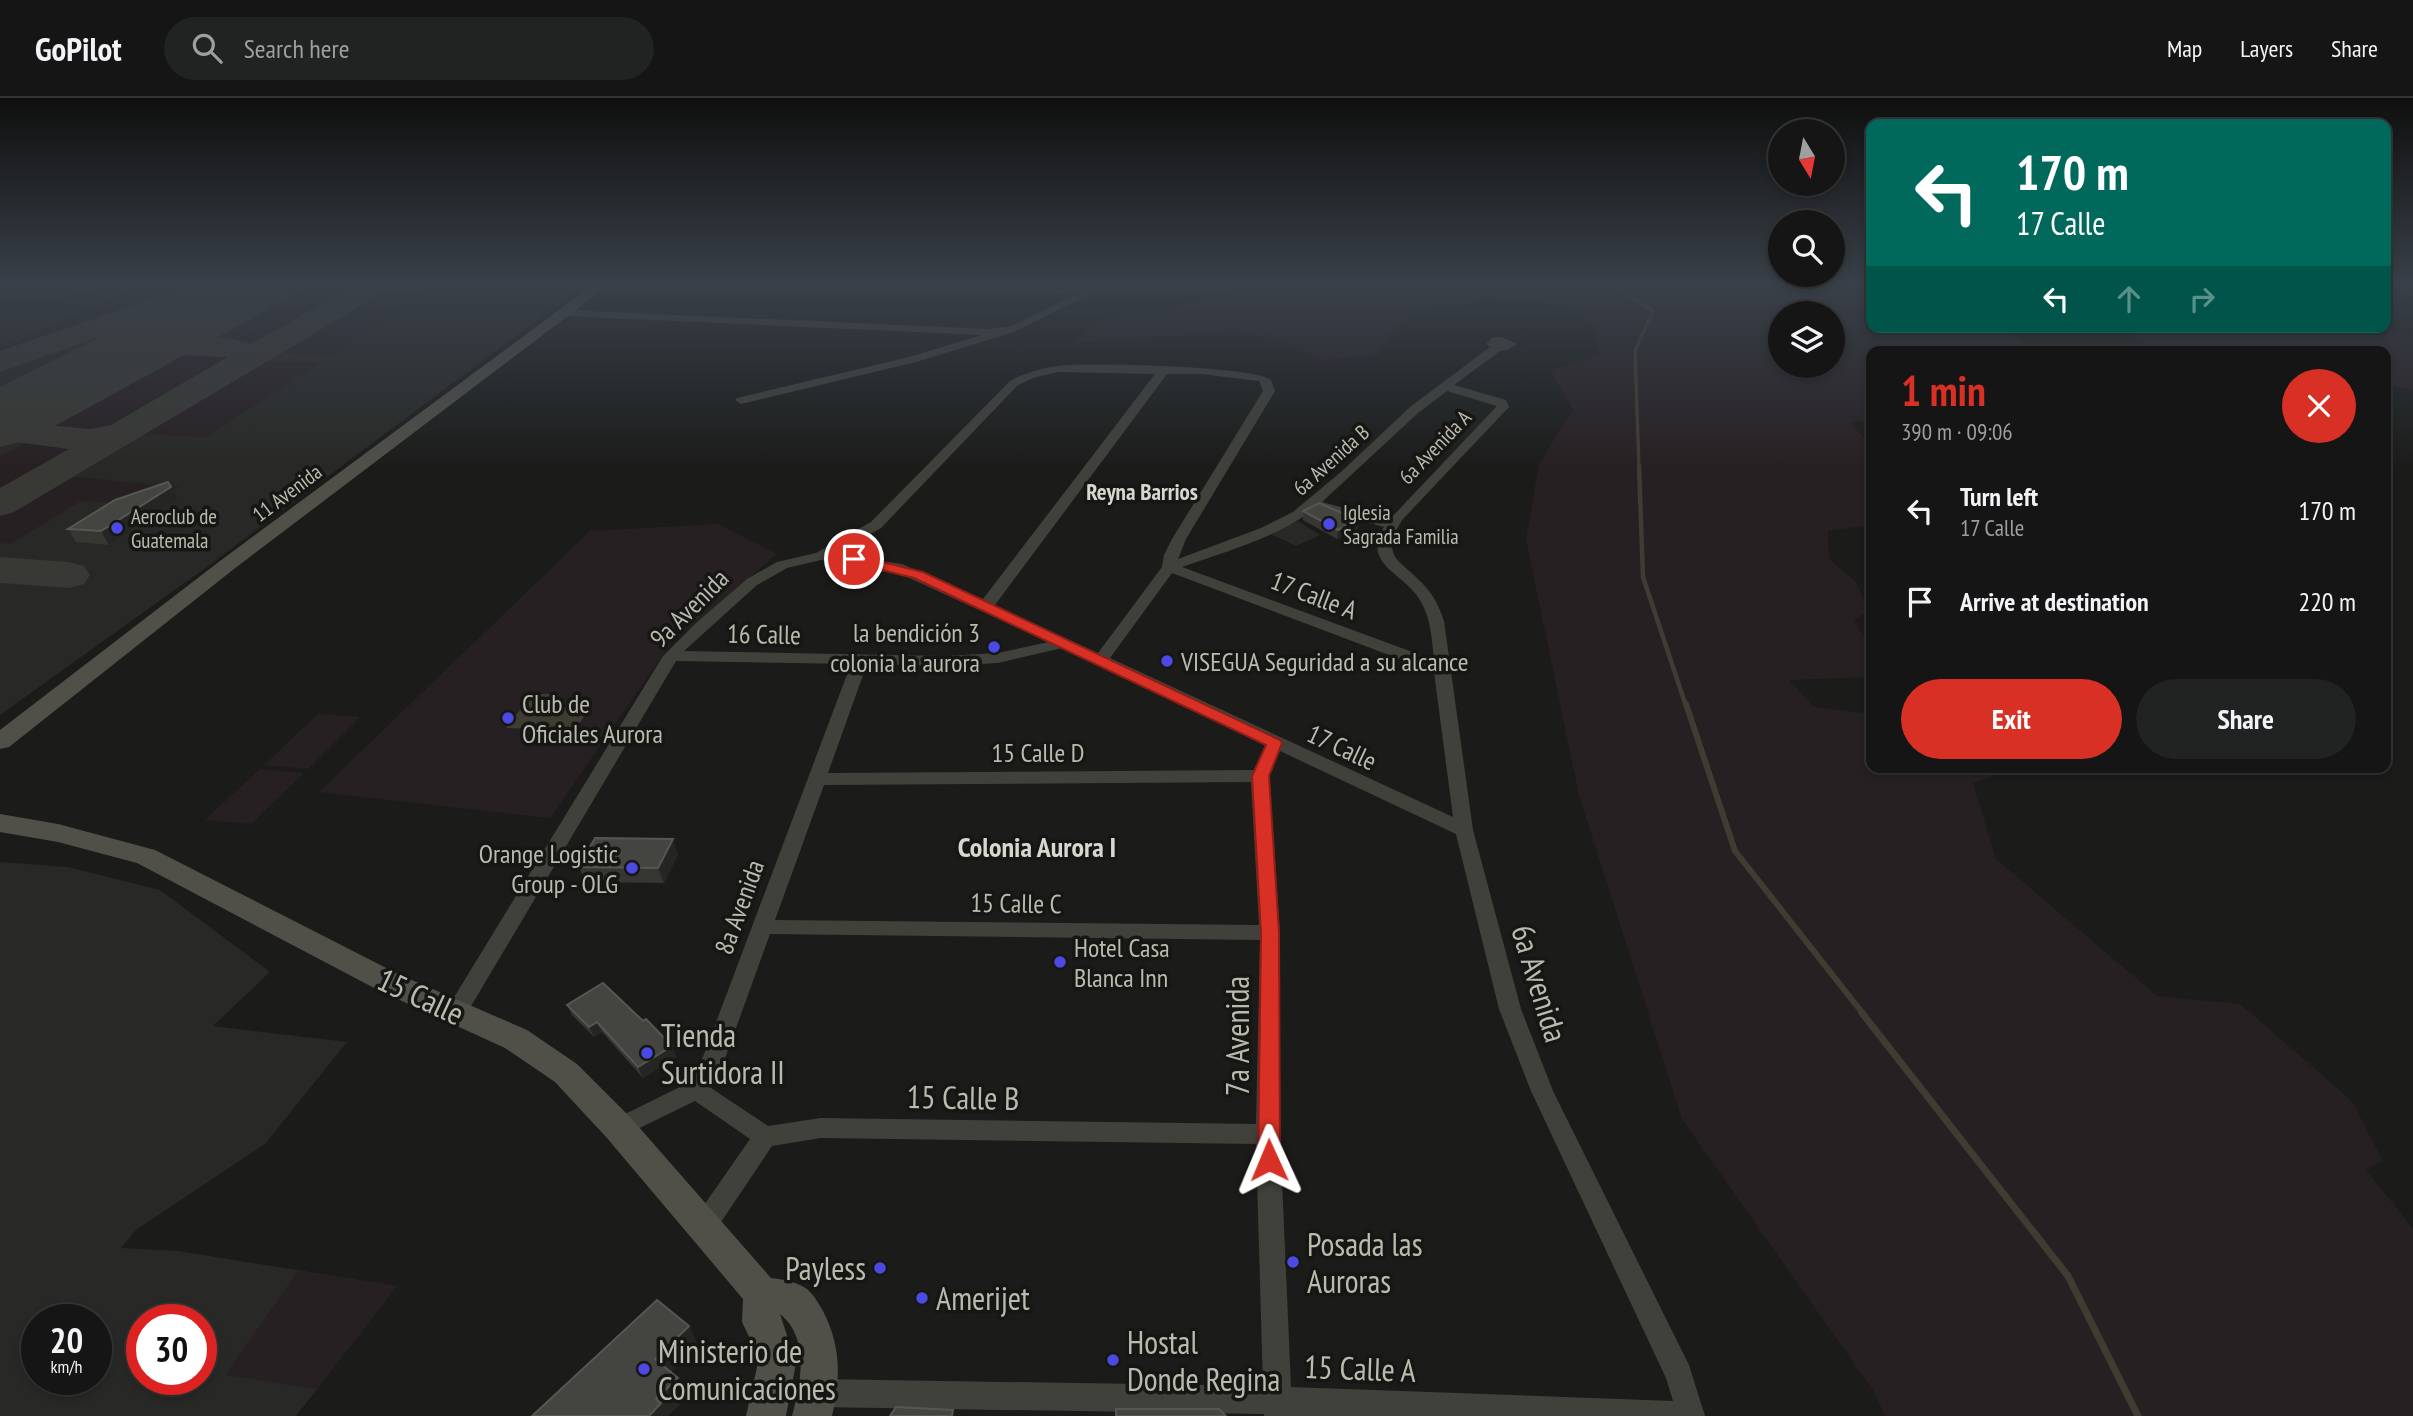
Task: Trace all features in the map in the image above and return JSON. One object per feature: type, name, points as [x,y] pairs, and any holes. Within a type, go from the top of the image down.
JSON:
[{"type":"main road","name":"11 Avenida","points":[[0,742],[228,565],[522,346]]},
{"type":"main road","name":"15 Calle","points":[[0,823],[58,833],[146,856],[388,982],[516,1039],[566,1073],[619,1128],[761,1293]]},
{"type":"main road","points":[[766,1416],[777,1363],[771,1340],[761,1322],[761,1293],[793,1301],[817,1336],[820,1360],[815,1404]]},
{"type":"street","points":[[741,400],[912,360],[959,346]]},
{"type":"street","name":"6a Avenida B","points":[[1169,567],[1266,531],[1298,515],[1318,501],[1413,410],[1498,347]]},
{"type":"street","name":"9a Avenida","points":[[456,1012],[671,656],[702,625],[752,582],[782,565],[828,553],[876,525],[1014,383],[1032,374],[1059,369],[1164,370]]},
{"type":"street","points":[[986,606],[1164,370],[1222,372],[1252,376],[1268,382],[1269,391],[1179,539],[1171,555],[1169,567],[1100,662]]},
{"type":"street","name":"6a Avenida A","points":[[1394,522],[1503,407],[1502,402],[1444,386]]},
{"type":"street","points":[[1318,501],[1394,522]]},
{"type":"street","name":"6a Avenida","points":[[1394,522],[1384,537],[1382,549],[1385,559],[1425,596],[1441,644],[1464,830],[1510,1009],[1542,1091],[1679,1374],[1690,1416]]},
{"type":"street","name":"17 Calle","points":[[828,553],[919,575],[1464,830]]},
{"type":"street","name":"17 Calle A","points":[[1169,567],[1442,669]]},
{"type":"street","name":"16 Calle","points":[[671,656],[860,661],[998,658],[1063,643]]},
{"type":"street","name":"8a Avenida","points":[[696,1090],[708,1075],[860,661]]},
{"type":"street","name":"7a Avenida","points":[[1275,743],[1261,776],[1270,933],[1268,1134],[1278,1408]]},
{"type":"street","name":"15 Calle D","points":[[816,779],[1261,776]]},
{"type":"street","name":"15 Calle C","points":[[762,927],[1270,933]]},
{"type":"street","points":[[619,1128],[696,1090],[765,1137],[704,1226]]},
{"type":"street","name":"15 Calle B","points":[[765,1137],[821,1128],[1268,1134]]},
{"type":"street","name":"15 Calle A","points":[[815,1404],[1278,1408],[1690,1416]]},
{"type":"shaded area","points":[[0,346],[503,346],[211,564],[0,715]]},
{"type":"shaded area","points":[[8,346],[33,346],[0,357],[0,349]]},
{"type":"shaded area","points":[[293,346],[347,346],[334,354],[323,356],[280,353]]},
{"type":"shaded area","points":[[1292,346],[1384,346],[1379,355],[1320,360]]},
{"type":"shaded area","points":[[1598,346],[1768,346],[1768,378],[1845,378],[1845,346],[2029,346],[1866,346],[1866,424],[1858,420],[1851,423],[1866,440],[1866,523],[1828,531],[1829,559],[1856,582],[1866,605],[1866,612],[1854,621],[1866,640],[1866,677],[1789,680],[1814,707],[1866,713],[1866,773],[1991,773],[1992,777],[1973,783],[1996,859],[2157,996],[2240,1004],[2352,1101],[2382,1160],[2366,1170],[2413,1229],[2413,1416],[1885,1416],[1875,1393],[1682,1119],[1579,795],[1526,539],[1539,464],[1573,409],[1550,371],[1599,354]]},
{"type":"shaded area","points":[[2153,346],[2413,346],[2413,390],[2391,386],[2391,346]]},
{"type":"shaded area","points":[[189,353],[228,356],[228,360],[104,432],[90,435],[44,432]]},
{"type":"shaded area","points":[[265,361],[321,363],[206,437],[144,434]]},
{"type":"shaded area","points":[[28,441],[80,444],[0,489],[0,456]]},
{"type":"shaded area","points":[[71,477],[180,487],[127,504],[81,501],[10,544],[0,543],[0,516]]},
{"type":"shaded area","points":[[1298,521],[1320,535],[1296,546],[1269,533]]},
{"type":"shaded area","name":"Club de Oficiales Aurora","points":[[718,524],[777,554],[671,643],[550,818],[319,792],[590,531]]},
{"type":"shaded area","points":[[532,694],[552,694],[544,707],[590,708],[574,731],[506,728]]},
{"type":"shaded area","points":[[318,714],[360,717],[308,769],[264,765]]},
{"type":"shaded area","points":[[260,769],[304,773],[251,824],[205,820]]},
{"type":"shaded area","points":[[0,862],[68,867],[160,890],[270,972],[213,1026],[347,1042],[265,1144],[136,1230],[121,1248],[178,1251],[397,1286],[296,1416],[0,1416]]},
{"type":"shaded area","points":[[298,1271],[397,1286],[317,1389],[225,1375]]},
{"type":"building","points":[[168,482],[171,487],[101,531],[68,529],[115,500]]},
{"type":"building","points":[[1319,503],[1358,520],[1338,530],[1303,511]]},
{"type":"building","points":[[595,838],[673,839],[658,868],[579,867]]},
{"type":"building","points":[[603,983],[643,1021],[646,1019],[672,1046],[638,1067],[597,1022],[589,1027],[567,1005]]},
{"type":"building","points":[[657,1300],[689,1326],[655,1359],[678,1378],[656,1399],[661,1403],[649,1416],[532,1416]]},
{"type":"building","points":[[896,1407],[953,1410],[952,1416],[890,1416]]},
{"type":"building","points":[[1116,1409],[1219,1409],[1226,1416],[1116,1416]]},
{"type":"waterway","points":[[1637,346],[1635,351],[1639,468]]},
{"type":"waterway","points":[[1639,466],[1643,577],[1686,706]]},
{"type":"waterway","points":[[1686,704],[1735,851],[1864,1015]]},
{"type":"waterway","points":[[1862,1013],[2068,1276],[2138,1416]]},
{"type":"taxiway","points":[[0,362],[47,346]]},
{"type":"taxiway","points":[[134,351],[175,346],[226,347],[247,354],[244,361]]},
{"type":"taxiway","points":[[0,504],[272,346]]},
{"type":"taxiway","points":[[18,412],[6,427],[11,432],[90,440],[112,435]]},
{"type":"taxiway","points":[[0,570],[69,575]]},
{"type":"runway","points":[[0,421],[144,346]]},
{"type":"place","name":"Iglesia Sagrada Familia","points":[[1329,524]]},
{"type":"place","name":"Aeroclub de Guatemala","points":[[117,528]]},
{"type":"place","name":"la bendición 3 colonia la aurora","points":[[994,647]]},
{"type":"place","name":"VISEGUA Seguridad a su alcance","points":[[1167,661]]},
{"type":"place","name":"Club de Oficiales Aurora","points":[[508,718]]},
{"type":"place","name":"Orange Logistic Group - OLG","points":[[632,868]]},
{"type":"place","name":"Hotel Casa Blanca Inn","points":[[1060,962]]},
{"type":"place","name":"Tienda Surtidora II","points":[[647,1053]]},
{"type":"place","name":"Posada las Auroras","points":[[1293,1262]]},
{"type":"place","name":"Payless","points":[[880,1268]]},
{"type":"place","name":"Amerijet","points":[[922,1298]]},
{"type":"place","name":"Hostal Donde Regina","points":[[1113,1360]]},
{"type":"place","name":"Ministerio de Comunicaciones","points":[[644,1369]]},
{"type":"district","name":"Reyna Barrios","points":[[1142,491]]},
{"type":"district","name":"Colonia Aurora I","points":[[1037,846]]},
{"type":"route","points":[[854,559],[897,567],[919,575],[1275,743],[1261,776],[1270,933],[1269,1160]]}]
